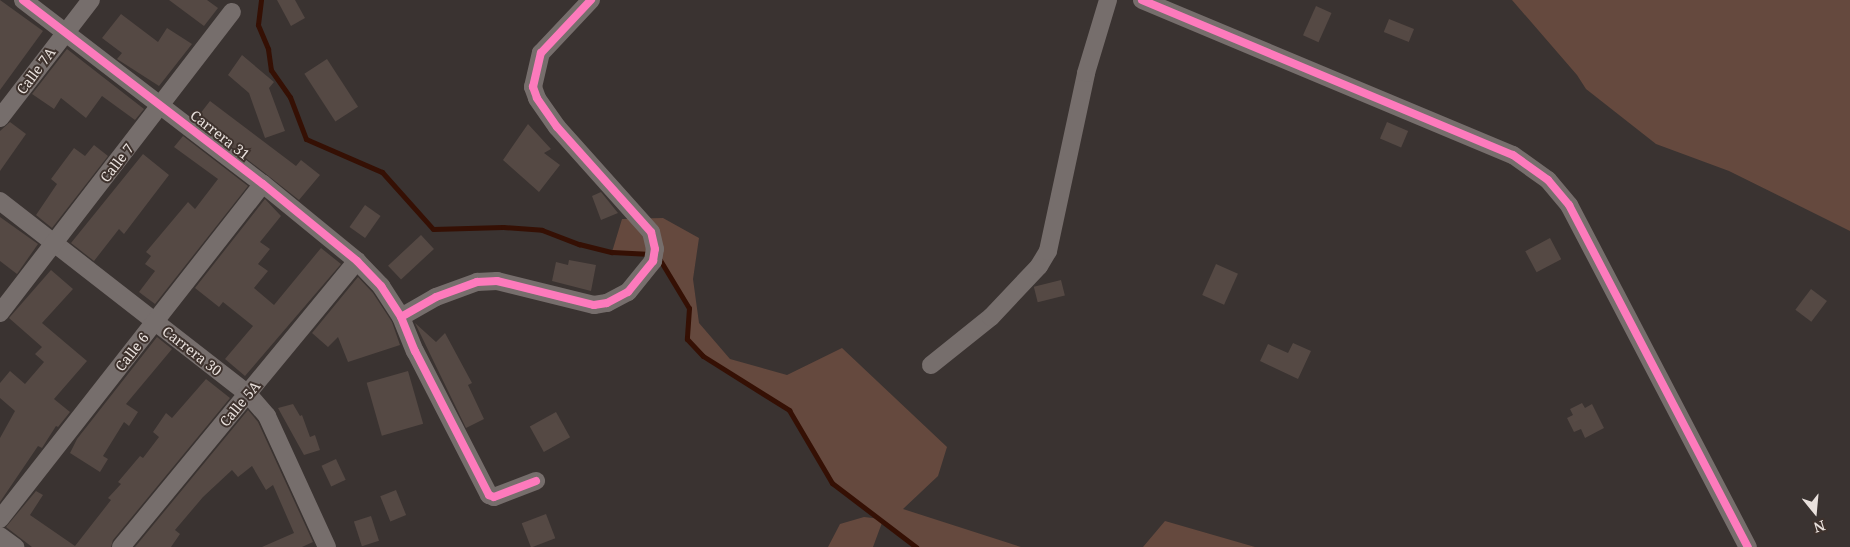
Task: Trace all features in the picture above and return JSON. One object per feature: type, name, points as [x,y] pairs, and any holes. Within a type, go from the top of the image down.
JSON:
[{"type":"street","name":"Carrera 31","points":[[23,0],[263,184],[357,261],[392,300],[483,489],[494,497],[536,481]]},
{"type":"street","name":"Calle 7A","points":[[0,118],[91,0]]},
{"type":"street","points":[[401,317],[436,297],[477,282],[498,281],[594,305],[606,303],[628,292],[653,260],[655,249],[651,232],[557,127],[536,98],[533,86],[542,53],[591,0]]},
{"type":"street","points":[[931,365],[991,317],[1039,266],[1048,251],[1086,73],[1108,0]]},
{"type":"street","points":[[1142,0],[1513,155],[1548,180],[1569,205],[1748,547]]},
{"type":"street","name":"Calle 7","points":[[0,313],[232,12]]},
{"type":"street","name":"Calle 6","points":[[0,519],[263,184]]},
{"type":"street","name":"Carrera 30","points":[[0,201],[248,394],[266,416],[327,547]]},
{"type":"street","name":"Calle 5A","points":[[121,547],[357,261]]},
{"type":"shaded area","points":[[1512,0],[1850,0],[1850,231],[1729,171],[1656,144],[1586,89],[1577,75]]},
{"type":"shaded area","points":[[663,218],[699,238],[693,279],[699,323],[730,359],[787,375],[842,348],[947,447],[938,476],[903,509],[1021,547],[916,547],[883,520],[873,547],[828,547],[840,524],[864,517],[881,519],[832,483],[789,410],[703,356],[687,339],[689,308],[660,260],[646,254],[612,252],[622,219]]},
{"type":"shaded area","points":[[1165,521],[1255,547],[1143,547]]},
{"type":"building","points":[[0,0],[43,31],[0,90]]},
{"type":"building","points":[[169,0],[207,0],[218,8],[204,26]]},
{"type":"building","points":[[277,0],[295,0],[305,18],[291,26]]},
{"type":"building","points":[[1316,6],[1332,13],[1319,42],[1303,35]]},
{"type":"building","points":[[121,14],[158,42],[167,28],[192,44],[159,86],[117,59],[122,53],[102,38]]},
{"type":"building","points":[[1389,19],[1414,29],[1409,42],[1384,32]]},
{"type":"building","points":[[67,49],[144,109],[135,120],[102,96],[86,118],[61,98],[54,109],[32,94]]},
{"type":"building","points":[[242,55],[274,82],[269,88],[285,131],[265,138],[249,93],[228,75]]},
{"type":"building","points":[[327,59],[358,107],[335,122],[304,74]]},
{"type":"building","points":[[210,101],[296,166],[301,160],[320,175],[299,200],[196,119]]},
{"type":"building","points":[[10,122],[26,134],[0,171],[0,131]]},
{"type":"building","points":[[1387,122],[1408,131],[1401,148],[1380,139]]},
{"type":"building","points":[[528,124],[551,149],[544,153],[560,165],[539,192],[503,160]]},
{"type":"building","points":[[183,136],[248,186],[155,304],[139,292],[155,271],[145,264],[151,256],[146,252],[188,202],[195,209],[218,179],[174,147]]},
{"type":"building","points":[[94,145],[108,156],[52,228],[36,215],[57,184],[51,179],[74,148],[85,156]]},
{"type":"building","points":[[143,154],[169,175],[124,234],[119,229],[94,261],[71,243]]},
{"type":"building","points":[[601,192],[618,213],[601,220],[592,196]]},
{"type":"building","points":[[265,199],[281,216],[260,242],[270,249],[258,264],[268,271],[254,288],[274,305],[321,248],[341,264],[245,376],[225,359],[253,326],[223,302],[219,307],[195,288]]},
{"type":"building","points":[[365,205],[381,216],[365,238],[350,227]]},
{"type":"building","points":[[0,217],[38,244],[17,274],[0,261]]},
{"type":"building","points":[[421,235],[434,249],[401,280],[388,266]]},
{"type":"building","points":[[1550,238],[1561,259],[1537,272],[1525,251]]},
{"type":"building","points":[[569,260],[596,265],[591,291],[552,281],[556,262],[568,265]]},
{"type":"building","points":[[1216,264],[1238,274],[1224,305],[1202,295]]},
{"type":"building","points":[[51,270],[73,289],[42,323],[87,361],[54,399],[70,412],[58,427],[56,426],[42,448],[38,446],[0,502],[0,438],[15,411],[0,398],[0,383],[10,371],[25,384],[44,362],[35,354],[42,347],[9,318]]},
{"type":"building","points":[[358,277],[373,293],[392,322],[400,345],[348,362],[338,337],[328,347],[312,333]]},
{"type":"building","points":[[1061,280],[1065,296],[1038,302],[1034,287]]},
{"type":"building","points":[[1811,289],[1827,301],[1811,322],[1795,310]]},
{"type":"building","points":[[415,323],[436,342],[445,333],[472,383],[468,385],[484,419],[466,428]]},
{"type":"building","points":[[157,337],[172,349],[126,404],[138,412],[129,426],[124,422],[103,456],[108,459],[100,472],[70,453],[77,439]]},
{"type":"building","points":[[1293,343],[1311,351],[1298,379],[1260,361],[1268,344],[1288,353]]},
{"type":"building","points":[[408,371],[423,424],[382,436],[367,383]]},
{"type":"building","points":[[206,379],[230,398],[113,540],[111,547],[32,547],[6,527],[36,491],[43,495],[30,515],[75,546],[111,500],[108,498],[121,484],[118,482],[140,456],[143,458],[159,437],[153,432],[166,413],[172,418]]},
{"type":"building","points":[[1582,403],[1585,408],[1592,404],[1604,428],[1585,438],[1581,429],[1574,432],[1567,418],[1573,415],[1570,409]]},
{"type":"building","points":[[293,404],[300,416],[302,415],[310,437],[315,435],[320,450],[304,455],[278,408]]},
{"type":"building","points":[[248,410],[258,422],[313,542],[302,547],[262,547],[294,533],[273,485],[266,490],[252,466],[238,477],[232,470],[203,497],[175,530],[180,534],[171,547],[135,547]]},
{"type":"building","points":[[556,412],[570,437],[544,452],[530,427]]},
{"type":"building","points":[[336,459],[346,480],[331,487],[321,466]]},
{"type":"building","points":[[396,490],[406,515],[390,521],[380,496]]},
{"type":"building","points":[[546,514],[555,538],[531,547],[522,523]]},
{"type":"building","points":[[371,516],[379,541],[362,546],[354,522]]},
{"type":"waterway","points":[[261,0],[258,25],[268,49],[271,70],[290,97],[306,139],[382,172],[433,229],[503,227],[542,230],[579,244],[612,252],[646,254]]},
{"type":"waterway","points":[[660,260],[689,308],[687,339],[703,356],[789,410],[832,483],[916,547]]},
{"type":"cycle path","points":[[23,0],[263,184],[357,261],[381,286],[401,317],[415,351],[489,495],[494,497],[536,481]]},
{"type":"cycle path","points":[[401,317],[436,297],[477,282],[497,281],[594,305],[607,303],[628,292],[653,261],[655,249],[651,232],[557,127],[537,98],[533,87],[541,53],[591,0]]},
{"type":"cycle path","points":[[1142,0],[1513,155],[1548,180],[1569,205],[1748,547]]}]
